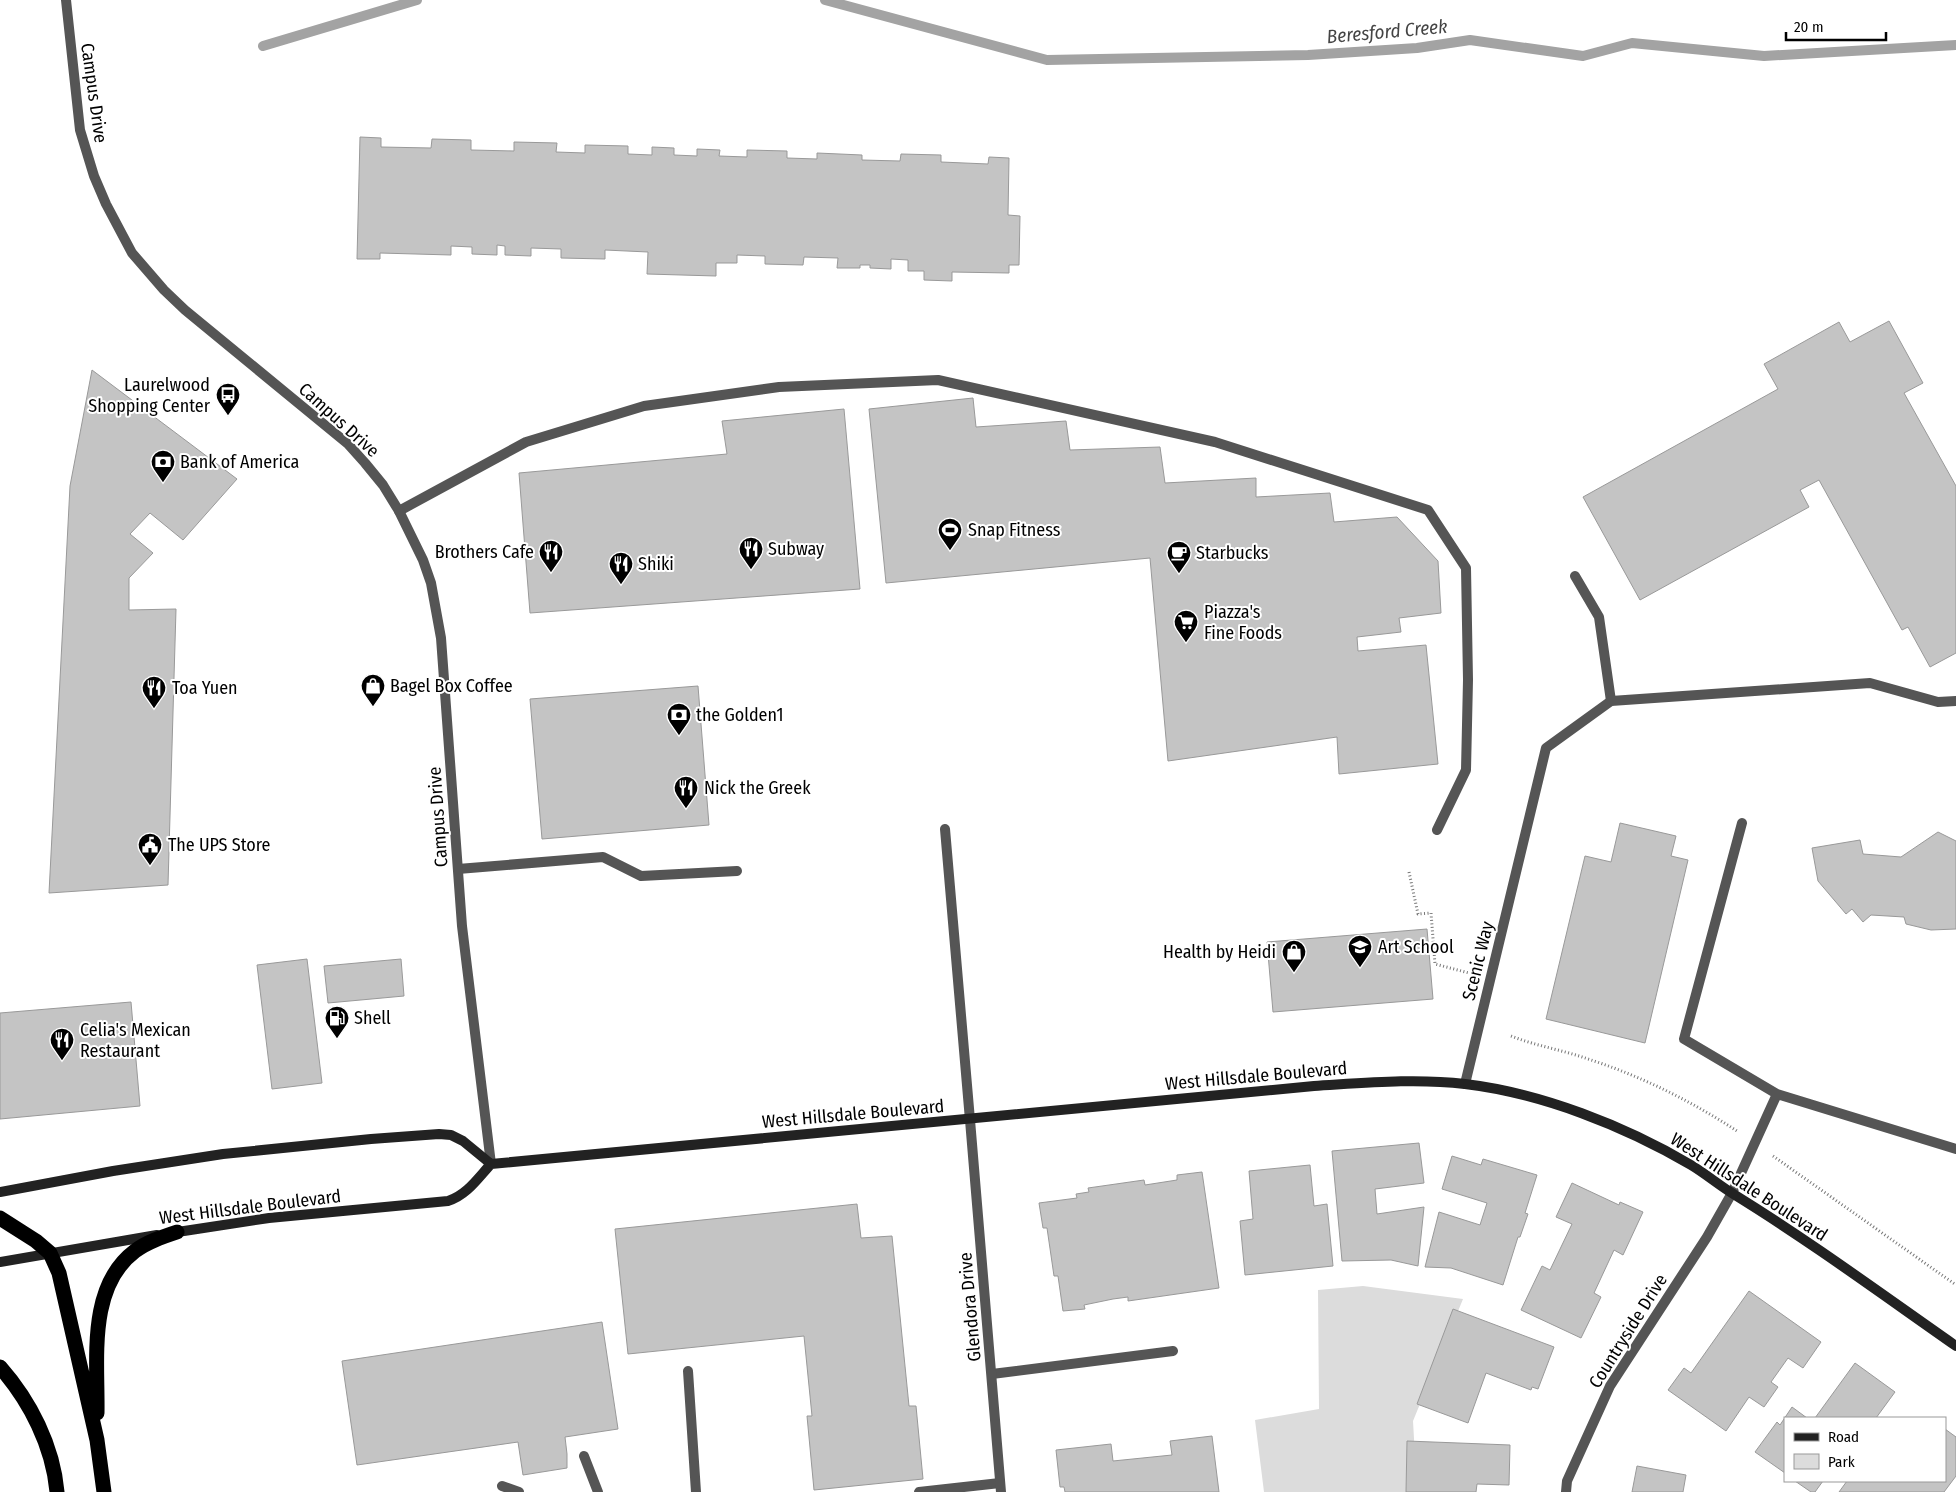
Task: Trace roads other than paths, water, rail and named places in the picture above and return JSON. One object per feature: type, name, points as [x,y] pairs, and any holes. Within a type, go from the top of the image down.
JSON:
[{"type":"highway","points":[[0,1218],[36,1241],[50,1254],[59,1273],[97,1440],[104,1492]]},
{"type":"highway","points":[[97,1440],[99,1328],[102,1305],[109,1282],[116,1270],[136,1251],[148,1243],[177,1232]]},
{"type":"highway","points":[[0,1367],[19,1391],[39,1428],[52,1466],[56,1492]]},
{"type":"main road","name":"West Hillsdale Boulevard","points":[[0,1262],[269,1218],[448,1200],[457,1198],[465,1193],[491,1164],[1314,1086],[1413,1081],[1465,1084],[1559,1106],[1651,1144],[1692,1165],[1780,1223],[1956,1346]]},
{"type":"main road","points":[[0,1192],[113,1171],[223,1154],[439,1134],[452,1135],[491,1164]]},
{"type":"street","name":"Campus Drive","points":[[66,0],[80,130],[94,176],[106,204],[132,253],[164,290],[185,310],[348,444],[383,485],[399,511],[423,560],[431,582],[441,638],[462,926],[491,1164]]},
{"type":"street","points":[[399,511],[526,442],[644,406],[778,387],[938,380],[1215,442],[1428,510],[1466,568],[1468,680],[1466,770],[1437,830]]},
{"type":"street","points":[[1576,576],[1599,616],[1610,701],[1870,683],[1938,702],[1956,701]]},
{"type":"street","name":"Scenic Way","points":[[1465,1084],[1546,748],[1610,701]]},
{"type":"street","points":[[1742,823],[1684,1039],[1777,1094],[1956,1149]]},
{"type":"street","name":"Glendora Drive","points":[[945,829],[1001,1488]]},
{"type":"street","points":[[458,869],[603,857],[641,876],[737,871]]},
{"type":"street","name":"Countryside Drive","points":[[1566,1492],[1567,1481],[1610,1386],[1707,1237],[1732,1193],[1777,1094]]},
{"type":"street","points":[[992,1374],[1172,1351]]},
{"type":"street","points":[[688,1371],[696,1492]]},
{"type":"street","points":[[584,1456],[598,1492]]},
{"type":"street","points":[[502,1486],[519,1492]]},
{"type":"street","points":[[919,1492],[1001,1488]]},
{"type":"waterway","name":"Beresford Creek","points":[[263,46],[417,0]]},
{"type":"waterway","name":"Beresford Creek","points":[[825,0],[1047,60],[1308,55],[1417,48],[1470,40],[1583,56],[1632,43],[1764,56],[1956,45]]},
{"type":"place","name":"Laurelwood Shopping Center","points":[[228,416]]},
{"type":"place","name":"Bank of America","points":[[163,483]]},
{"type":"place","name":"Snap Fitness","points":[[950,551]]},
{"type":"place","name":"Subway","points":[[751,570]]},
{"type":"place","name":"Brothers Cafe","points":[[551,573]]},
{"type":"place","name":"Starbucks","points":[[1179,574]]},
{"type":"place","name":"Shiki","points":[[621,585]]},
{"type":"place","name":"Piazza's Fine Foods","points":[[1186,643]]},
{"type":"place","name":"Bagel Box Coffee","points":[[373,707]]},
{"type":"place","name":"Toa Yuen","points":[[154,709]]},
{"type":"place","name":"the Golden1","points":[[679,736]]},
{"type":"place","name":"Nick the Greek","points":[[686,809]]},
{"type":"place","name":"The UPS Store","points":[[150,866]]},
{"type":"place","name":"Art School","points":[[1360,968]]},
{"type":"place","name":"Health by Heidi","points":[[1294,973]]},
{"type":"place","name":"Shell","points":[[337,1039]]},
{"type":"place","name":"Celia's Mexican Restaurant","points":[[62,1061]]}]
